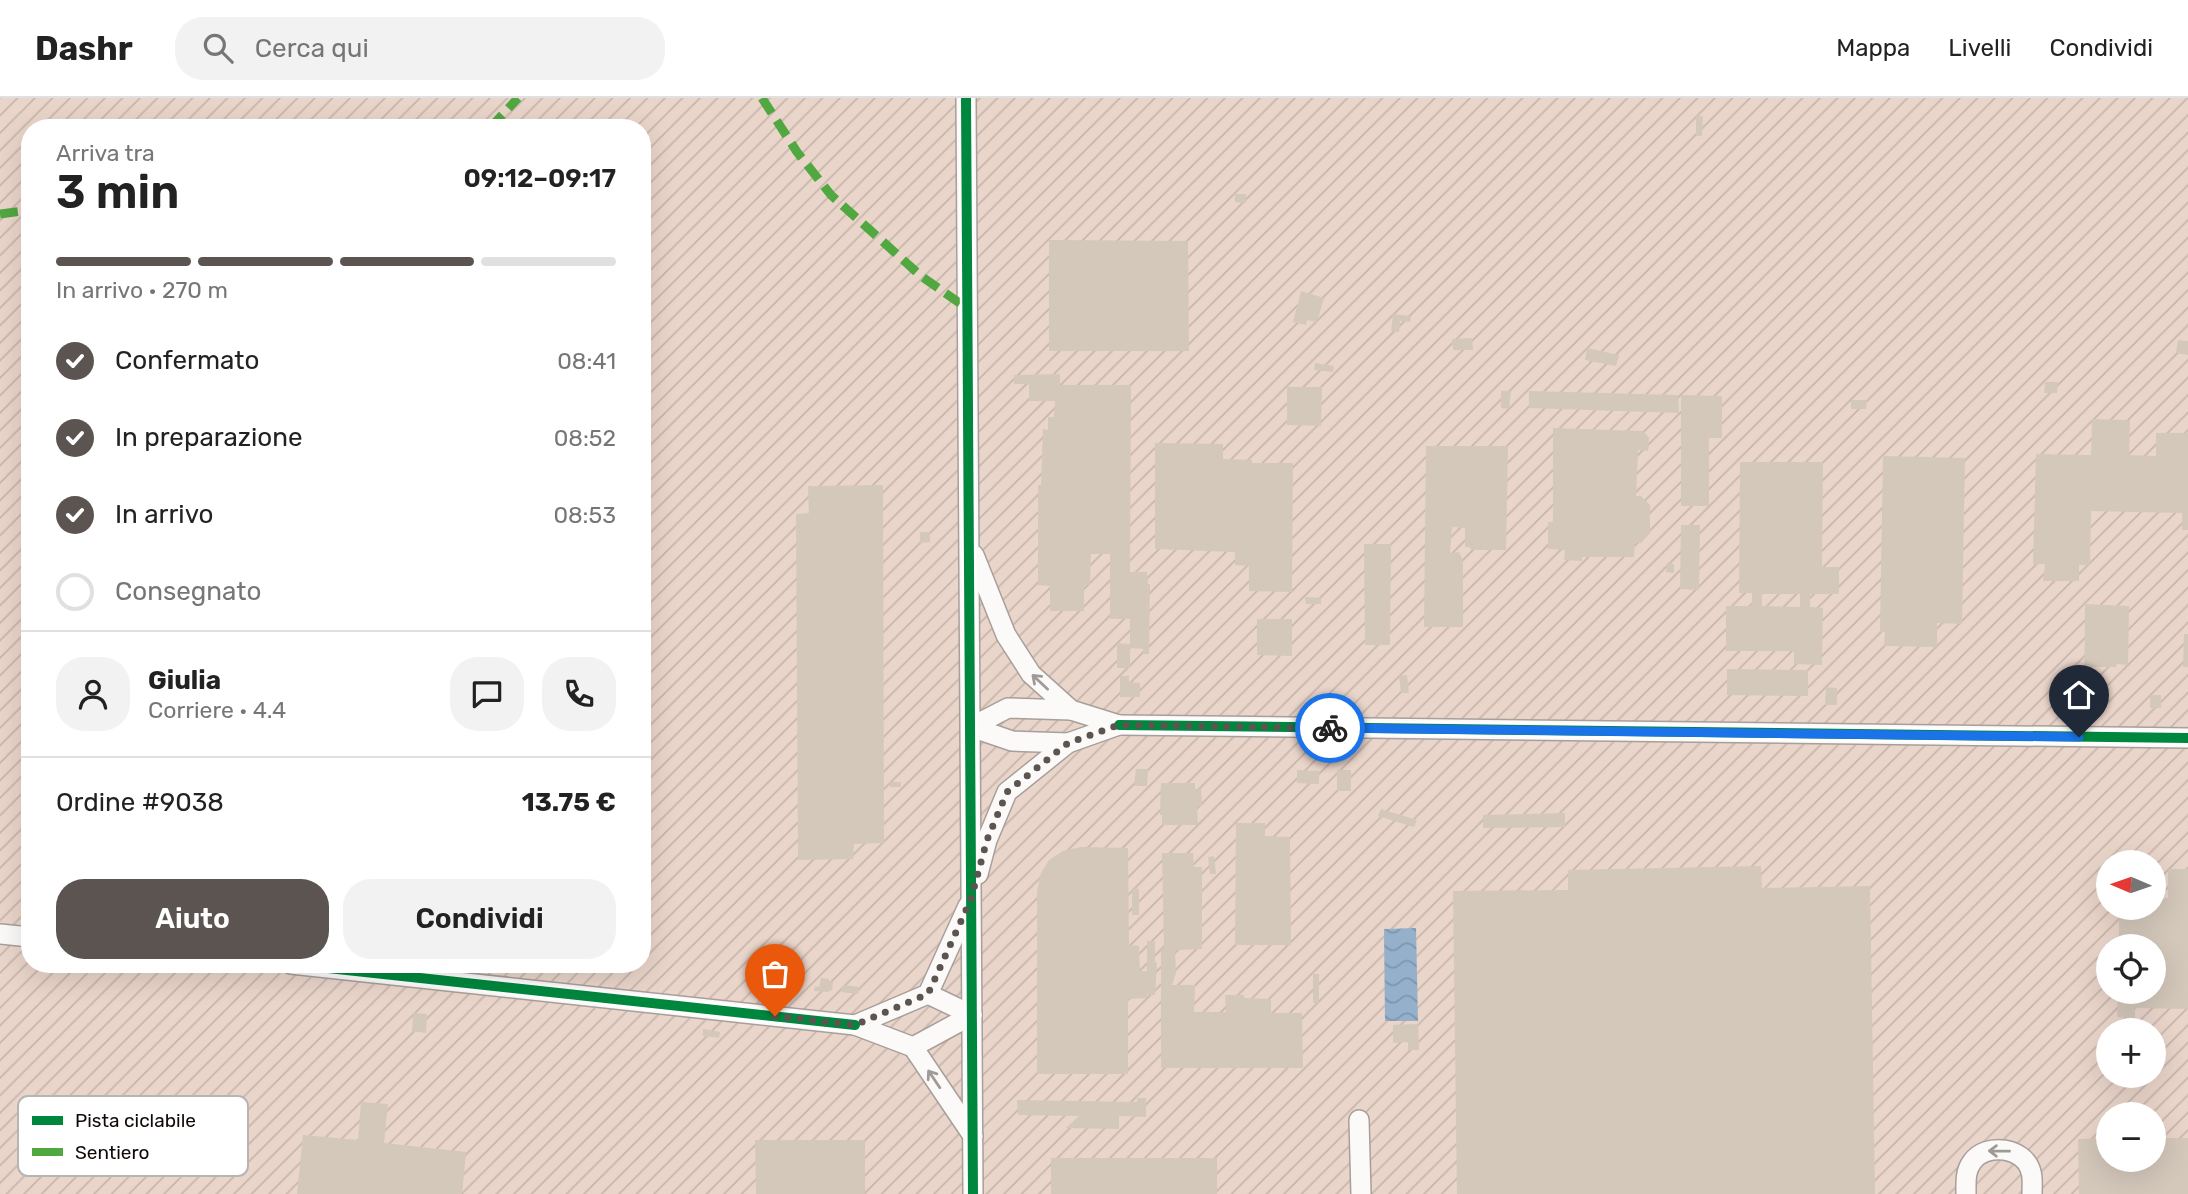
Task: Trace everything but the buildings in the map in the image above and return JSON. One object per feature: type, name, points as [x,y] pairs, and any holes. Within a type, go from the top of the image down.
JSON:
[{"type":"street","points":[[966,98],[973,1194]]},
{"type":"street","points":[[970,545],[1006,635],[1031,674],[1071,710]]},
{"type":"street","points":[[971,727],[1008,708],[1071,710],[1119,725],[2188,738]]},
{"type":"street","points":[[855,1025],[928,994],[971,899],[987,840],[1007,792],[1068,743],[1119,725]]},
{"type":"street","points":[[971,727],[1012,741],[1068,743]]},
{"type":"street","points":[[0,934],[21,936]]},
{"type":"street","points":[[374,973],[855,1025],[913,1047],[972,1136]]},
{"type":"street","points":[[928,994],[972,1015]]},
{"type":"street","points":[[913,1047],[972,1015]]},
{"type":"street","points":[[1359,1120],[1361,1194]]},
{"type":"street","points":[[1966,1194],[1966,1177],[1973,1160],[1980,1153],[1999,1150],[2019,1155],[2027,1163],[2032,1172],[2032,1194]]},
{"type":"shaded area","points":[[0,98],[2188,98],[2188,1194],[0,1194]]},
{"type":"water","points":[[1416,928],[1418,1021],[1385,1021],[1384,929]]},
{"type":"marked path","points":[[498,119],[518,98]]},
{"type":"marked path","points":[[762,98],[797,152],[831,195],[921,276],[968,309]]},
{"type":"marked path","points":[[0,214],[21,211]]},
{"type":"cycle path","points":[[966,98],[973,1194]]},
{"type":"cycle path","points":[[1119,725],[2188,738]]},
{"type":"cycle path","points":[[374,973],[855,1025]]},
{"type":"way so far","points":[[775,1016],[855,1025],[928,994],[971,899],[987,840],[1007,792],[1068,743],[1119,725],[1330,728]]},
{"type":"route","points":[[1330,728],[2079,737]]}]
